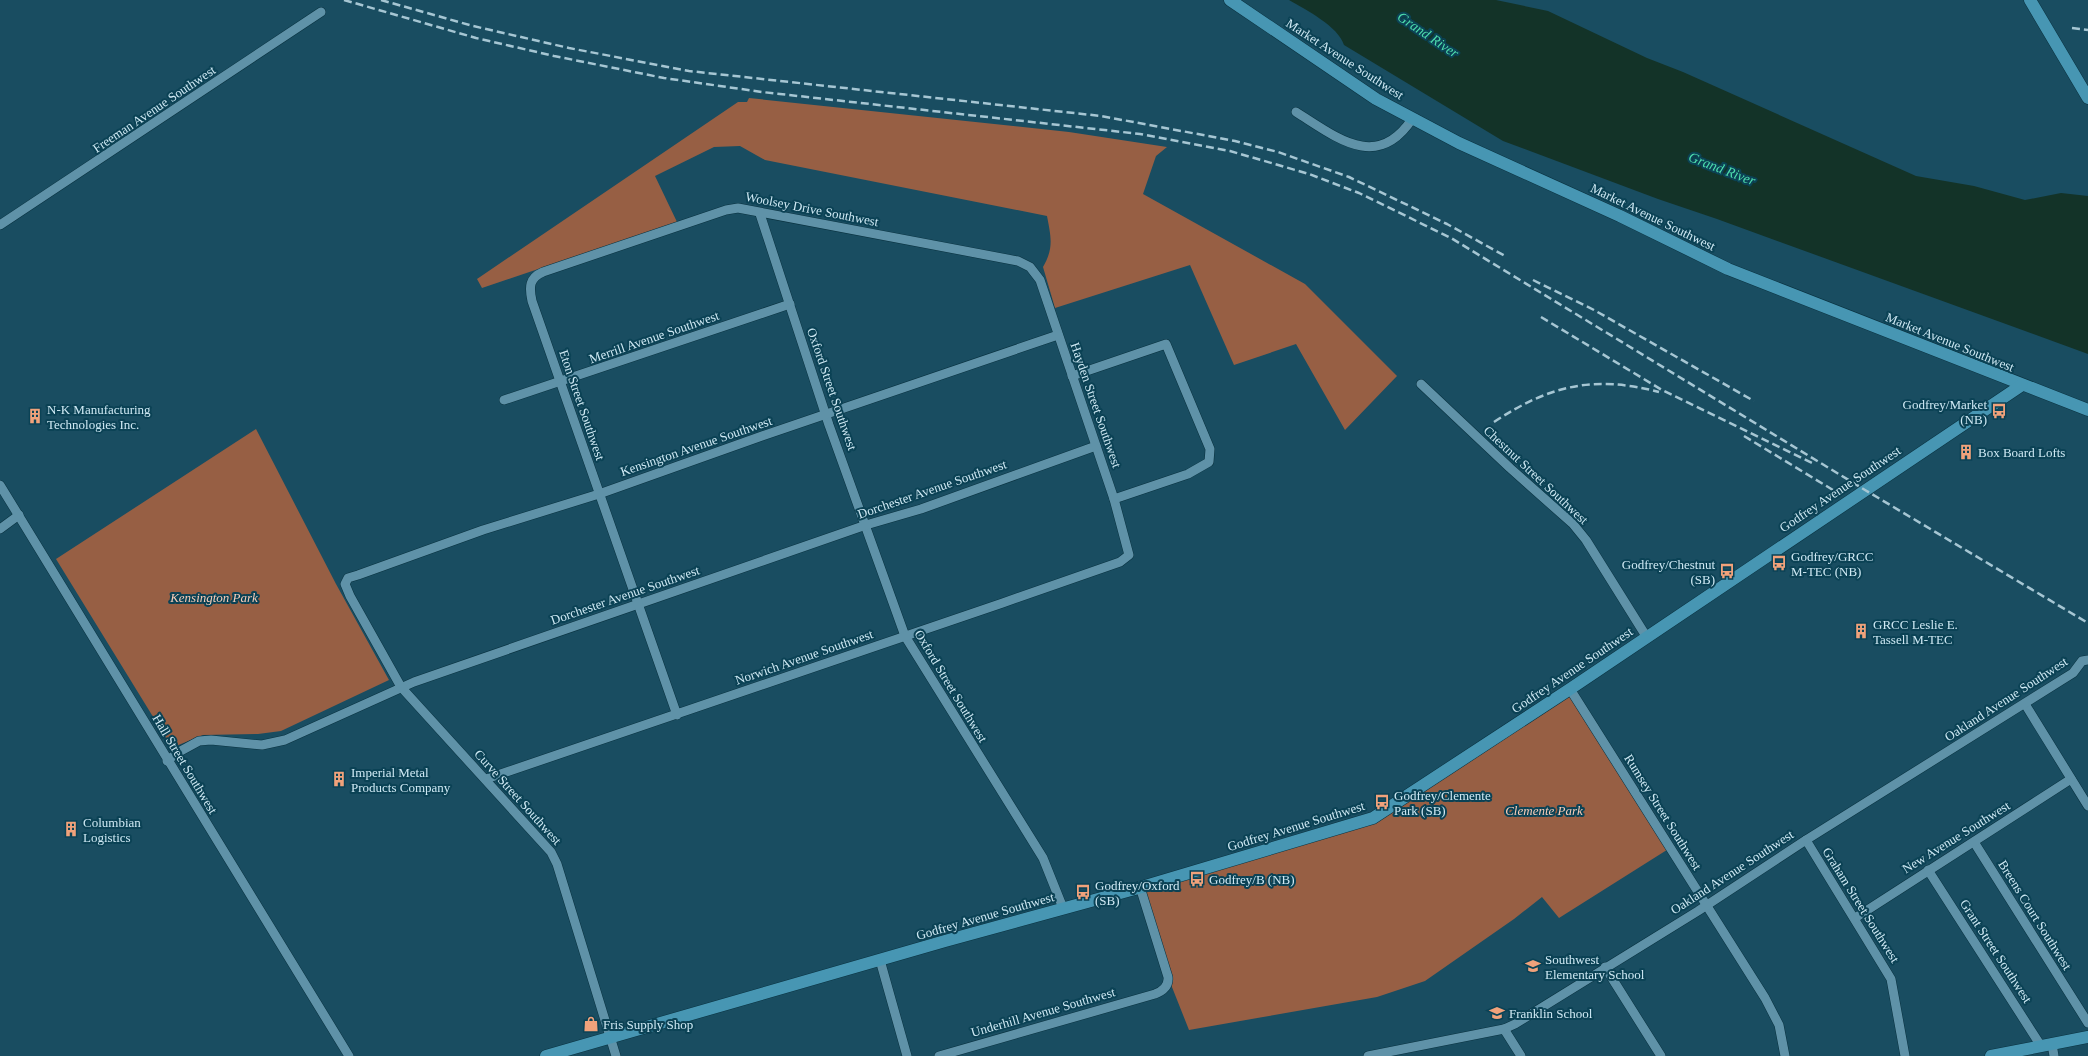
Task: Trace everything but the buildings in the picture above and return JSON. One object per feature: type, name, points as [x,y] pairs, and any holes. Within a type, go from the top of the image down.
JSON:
[{"type":"main road","name":"Market Avenue Southwest","points":[[1230,0],[1342,77],[1412,119],[1728,268],[2088,410]]},
{"type":"main road","points":[[2030,0],[2088,98]]},
{"type":"main road","name":"Godfrey Avenue Southwest","points":[[546,1056],[1140,887],[1373,818],[1570,689],[1646,636],[2022,385]]},
{"type":"main road","points":[[1991,1056],[2049,1049],[2088,1037]]},
{"type":"street","name":"Freeman Avenue Southwest","points":[[0,225],[321,12]]},
{"type":"street","points":[[1296,112],[1351,144],[1364,147],[1377,147],[1397,138],[1412,119]]},
{"type":"street","name":"Woolsey Drive Southwest","points":[[530,284],[535,275],[542,272],[726,210],[738,208],[760,214],[1018,261],[1030,267]]},
{"type":"street","name":"Oxford Street Southwest","points":[[760,214],[826,415],[905,636],[1043,858],[1063,908]]},
{"type":"street","name":"Hayden Street Southwest","points":[[1030,267],[1040,280],[1114,499],[1129,555]]},
{"type":"street","name":"Eton Street Southwest","points":[[530,284],[532,301],[677,715]]},
{"type":"street","name":"Merrill Avenue Southwest","points":[[504,400],[560,383],[790,304]]},
{"type":"street","name":"Kensington Avenue Southwest","points":[[345,584],[348,578],[481,530],[599,494],[762,436],[1058,335]]},
{"type":"street","points":[[1072,376],[1166,344],[1210,449],[1209,462],[1188,474],[1114,499]]},
{"type":"street","name":"Chestnut Street Southwest","points":[[1421,384],[1572,524],[1586,540],[1646,636]]},
{"type":"street","name":"Dorchester Avenue Southwest","points":[[167,760],[199,741],[211,740],[262,745],[285,740],[401,686],[866,525],[921,509],[1096,446]]},
{"type":"street","name":"Hall Street Southwest","points":[[0,484],[349,1056]]},
{"type":"street","points":[[0,529],[19,514]]},
{"type":"street","name":"Norwich Avenue Southwest","points":[[486,779],[677,715],[1120,562],[1129,555]]},
{"type":"street","name":"Curve Street Southwest","points":[[345,584],[353,602],[401,686],[551,852],[557,864],[616,1056]]},
{"type":"street","name":"Oakland Avenue Southwest","points":[[1368,1056],[1504,1029],[1706,906],[1806,840],[2025,704],[2073,673],[2082,661],[2088,660]]},
{"type":"street","name":"Rumsey Street Southwest","points":[[1570,689],[1774,1013],[1779,1025],[1785,1056]]},
{"type":"street","points":[[2025,704],[2088,806]]},
{"type":"street","name":"New Avenue Southwest","points":[[1854,918],[2072,779]]},
{"type":"street","name":"Graham Street Southwest","points":[[1806,840],[1891,979],[1905,1056]]},
{"type":"street","name":"Breens Court Southwest","points":[[1974,842],[2088,1023]]},
{"type":"street","name":"Grant Street Southwest","points":[[1928,870],[2049,1049]]},
{"type":"street","name":"Underhill Avenue Southwest","points":[[939,1056],[967,1052],[1164,990],[1168,977],[1140,887]]},
{"type":"street","points":[[880,960],[907,1056]]},
{"type":"street","points":[[1604,967],[1661,1056]]},
{"type":"street","points":[[1504,1029],[1521,1056]]},
{"type":"green space","points":[[749,98],[1069,132],[1167,147],[1156,156],[1143,194],[1305,284],[1397,376],[1345,430],[1296,344],[1234,365],[1190,265],[1055,308],[1043,267],[1049,254],[1051,242],[1047,216],[765,160],[740,146],[714,147],[655,176],[677,222],[482,288],[477,279],[738,102],[747,102]]},
{"type":"green space","name":"Kensington Park","points":[[256,429],[336,584],[389,680],[281,731],[258,734],[203,735],[176,746],[171,746],[56,559]]},
{"type":"green space","name":"Clemente Park","points":[[1570,689],[1670,848],[1559,918],[1542,897],[1514,919],[1425,981],[1377,997],[1189,1030],[1168,977],[1140,887],[1365,821]]},
{"type":"water","name":"Grand River","points":[[1289,0],[1496,0],[1548,11],[1647,58],[1683,72],[1916,176],[1974,186],[2025,200],[2061,193],[2088,196],[2088,354],[1658,199],[1503,141],[1344,45],[1341,38],[1335,31],[1321,19]]},
{"type":"railway","points":[[344,0],[476,38],[554,56],[664,78],[762,92],[1140,134],[1230,151],[1309,174],[1359,193],[1451,238],[1865,490],[2088,623]]},
{"type":"railway","points":[[381,0],[473,26],[569,48],[689,71],[1101,116],[1235,141],[1278,152],[1349,177],[1447,224],[1507,257]]},
{"type":"railway","points":[[2072,28],[2088,30]]},
{"type":"railway","points":[[1533,280],[1594,310],[1754,401]]},
{"type":"railway","points":[[1541,317],[1662,390],[1812,463]]},
{"type":"railway","points":[[1494,422],[1534,399],[1573,387],[1593,384],[1614,384],[1659,392]]},
{"type":"railway","points":[[1744,436],[1833,490]]},
{"type":"place","name":"Godfrey/Market (NB)","points":[[1999,411]]},
{"type":"place","name":"N-K Manufacturing Technologies Inc.","points":[[35,416]]},
{"type":"place","name":"Box Board Lofts","points":[[1966,452]]},
{"type":"place","name":"Godfrey/GRCC M-TEC (NB)","points":[[1779,563]]},
{"type":"place","name":"Godfrey/Chestnut (SB)","points":[[1727,571]]},
{"type":"place","name":"GRCC Leslie E. Tassell M-TEC","points":[[1861,631]]},
{"type":"place","name":"Imperial Metal Products Company","points":[[339,779]]},
{"type":"place","name":"Godfrey/Clemente Park (SB)","points":[[1382,802]]},
{"type":"place","name":"Columbian Logistics","points":[[71,829]]},
{"type":"place","name":"Godfrey/B (NB)","points":[[1197,879]]},
{"type":"place","name":"Godfrey/Oxford (SB)","points":[[1083,892]]},
{"type":"place","name":"Southwest Elementary School","points":[[1533,966]]},
{"type":"place","name":"Franklin School","points":[[1497,1013]]},
{"type":"place","name":"Fris Supply Shop","points":[[591,1024]]}]
